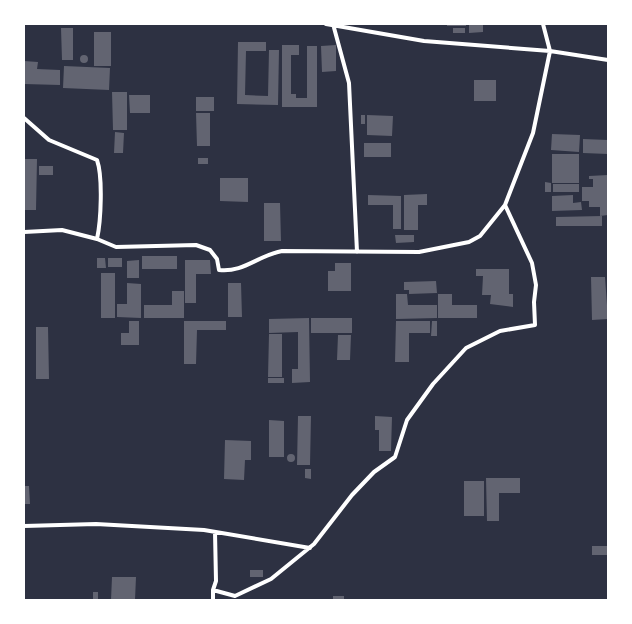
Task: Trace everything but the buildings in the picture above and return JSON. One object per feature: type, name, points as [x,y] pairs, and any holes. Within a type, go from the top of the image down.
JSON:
[{"type":"street","points":[[326,24],[424,40],[550,51],[608,60]]},
{"type":"street","points":[[333,24],[349,83],[357,252]]},
{"type":"street","points":[[24,232],[62,230],[97,239],[116,247],[196,245],[210,250],[216,259],[219,270],[228,271],[248,266],[272,253],[282,251],[419,252],[469,242],[480,236],[505,204],[533,132],[550,51],[543,24]]},
{"type":"street","points":[[24,118],[49,140],[96,160],[100,170],[101,182],[97,239]]},
{"type":"street","points":[[213,590],[235,596],[271,579],[310,548],[352,495],[374,472],[395,457],[407,420],[433,384],[466,348],[500,331],[535,325],[534,302],[536,285],[532,263],[505,204]]},
{"type":"street","points":[[24,526],[96,524],[204,530],[310,548]]},
{"type":"street","points":[[213,600],[213,590],[216,581],[215,532]]}]
